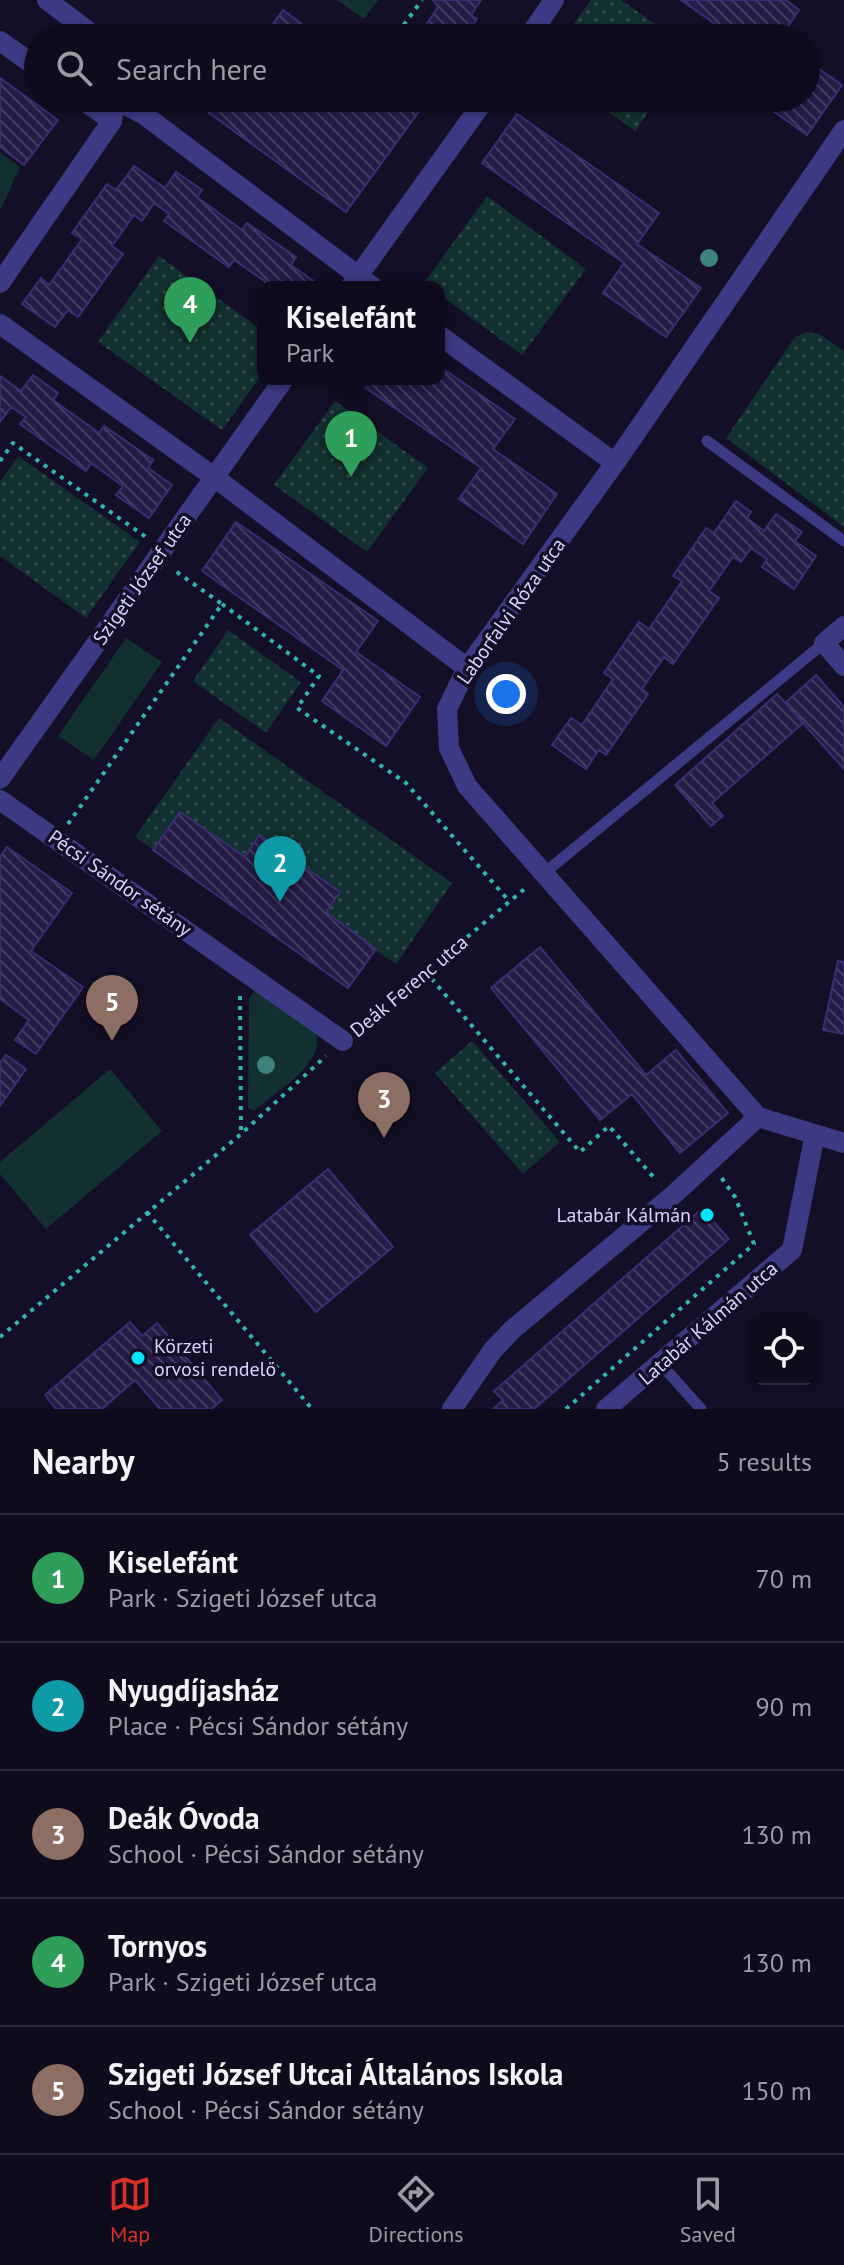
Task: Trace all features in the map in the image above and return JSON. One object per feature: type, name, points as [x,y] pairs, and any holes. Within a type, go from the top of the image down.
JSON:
[{"type":"street","points":[[47,0],[79,24]]},
{"type":"street","points":[[538,24],[554,0]]},
{"type":"street","points":[[0,41],[24,58]]},
{"type":"street","points":[[99,112],[112,121]]},
{"type":"street","points":[[0,283],[112,121],[113,112]]},
{"type":"street","points":[[139,112],[357,281]]},
{"type":"street","points":[[361,281],[476,112]]},
{"type":"street","name":"Laborfalvi Róza utca","points":[[758,1117],[542,875],[467,786],[449,748],[447,709],[467,668],[615,463],[844,130]]},
{"type":"street","points":[[0,324],[214,477],[467,668]]},
{"type":"street","points":[[445,339],[615,463]]},
{"type":"street","name":"Szigeti József utca","points":[[0,779],[280,385]]},
{"type":"street","points":[[844,626],[824,643],[844,666]]},
{"type":"street","name":"Pécsi Sándor sétány","points":[[0,800],[343,1041]]},
{"type":"street","points":[[452,1409],[493,1350],[513,1329],[670,1198],[758,1117],[844,1143]]},
{"type":"street","name":"Latabár Kálmán utca","points":[[606,1409],[792,1250],[815,1134]]},
{"type":"lane","points":[[707,441],[844,541]]},
{"type":"lane","points":[[542,875],[824,643]]},
{"type":"lane","points":[[660,1363],[701,1409]]},
{"type":"path","points":[[404,24],[422,0]]},
{"type":"path","points":[[0,461],[13,443],[146,536],[156,558],[319,676],[297,708],[406,783],[510,902]]},
{"type":"path","points":[[58,840],[222,604]]},
{"type":"path","name":"Deák Ferenc utca","points":[[0,1337],[241,1134],[425,971],[542,875]]},
{"type":"path","points":[[240,966],[241,1134]]},
{"type":"path","points":[[425,971],[580,1152],[609,1126],[670,1198]]},
{"type":"path","points":[[566,1409],[754,1244],[735,1197],[715,1168]]},
{"type":"path","points":[[147,1212],[312,1409]]},
{"type":"green space","points":[[337,0],[378,0],[364,19]]},
{"type":"green space","points":[[591,0],[621,0],[655,24],[574,24]]},
{"type":"green space","points":[[609,112],[648,112],[635,131]]},
{"type":"green space","points":[[0,152],[20,167],[1,209],[0,208]]},
{"type":"green space","points":[[487,196],[586,269],[522,355],[445,298],[445,281],[425,281]]},
{"type":"green space","points":[[159,256],[257,327],[257,381],[222,430],[98,342]]},
{"type":"green space","points":[[807,332],[819,334],[844,351],[844,527],[726,438],[795,337]]},
{"type":"green space","points":[[335,401],[428,468],[367,552],[274,485]]},
{"type":"green space","points":[[18,456],[140,542],[86,618],[0,556],[0,482]]},
{"type":"green space","points":[[228,630],[301,682],[266,733],[193,681]]},
{"type":"green space","points":[[126,638],[162,662],[94,760],[58,736]]},
{"type":"green space","points":[[219,718],[452,883],[396,964],[375,950],[348,988],[135,837]]},
{"type":"green space","points":[[256,990],[315,1032],[317,1044],[307,1066],[254,1111],[248,1108],[249,998]]},
{"type":"green space","points":[[472,1041],[560,1142],[523,1174],[435,1073]]},
{"type":"green space","points":[[110,1069],[162,1131],[46,1229],[0,1174],[0,1162]]},
{"type":"building","points":[[433,0],[481,0],[471,15],[477,19],[474,24],[427,24],[438,7]]},
{"type":"building","points":[[681,0],[786,0],[799,10],[790,24],[715,24]]},
{"type":"building","points":[[283,10],[302,24],[273,24]]},
{"type":"building","points":[[820,70],[842,85],[807,135],[775,112],[820,112]]},
{"type":"building","points":[[0,78],[24,95],[24,112],[47,112],[58,120],[24,165],[0,147]]},
{"type":"building","points":[[210,112],[419,112],[346,212]]},
{"type":"building","points":[[517,114],[659,213],[637,244],[701,288],[666,337],[603,293],[624,263],[482,163]]},
{"type":"building","points":[[134,166],[165,188],[176,172],[202,190],[197,197],[242,230],[247,223],[296,257],[291,265],[314,281],[265,281],[234,260],[229,267],[164,221],[169,214],[154,203],[142,221],[134,215],[112,246],[123,254],[78,317],[68,310],[55,327],[22,304],[41,278],[49,285],[82,239],[72,233],[107,184],[116,190]]},
{"type":"building","points":[[445,370],[515,419],[493,449],[557,494],[523,544],[459,499],[481,468],[362,385],[445,385]]},
{"type":"building","points":[[33,375],[58,393],[53,400],[99,433],[104,426],[153,460],[148,468],[172,485],[149,518],[116,495],[123,486],[91,463],[86,471],[20,424],[26,417],[11,407],[0,422],[0,376],[21,391]]},
{"type":"building","points":[[736,501],[751,512],[747,518],[764,531],[776,514],[802,532],[795,541],[816,556],[794,589],[762,567],[767,559],[751,548],[741,562],[733,557],[709,591],[719,598],[673,664],[664,657],[642,689],[648,694],[606,755],[599,750],[586,769],[552,745],[571,718],[582,725],[613,679],[604,673],[639,622],[649,629],[682,581],[673,576],[706,528],[714,533]]},
{"type":"building","points":[[236,522],[378,621],[356,652],[420,697],[386,746],[322,701],[343,670],[202,571]]},
{"type":"building","points":[[816,675],[844,707],[844,769],[785,703]]},
{"type":"building","points":[[777,694],[803,723],[712,803],[723,816],[711,826],[675,785]]},
{"type":"building","points":[[180,812],[245,857],[259,835],[340,892],[326,912],[376,949],[348,988],[153,850]]},
{"type":"building","points":[[7,847],[72,893],[31,951],[83,987],[36,1054],[15,1040],[29,1020],[0,999],[0,857]]},
{"type":"building","points":[[540,947],[646,1075],[676,1050],[728,1113],[680,1153],[632,1094],[600,1120],[491,988]]},
{"type":"building","points":[[838,961],[844,962],[844,1034],[823,1030]]},
{"type":"building","points":[[6,1055],[26,1069],[0,1106],[0,1063]]},
{"type":"building","points":[[328,1169],[393,1247],[316,1312],[250,1235]]},
{"type":"building","points":[[702,1209],[729,1239],[534,1409],[493,1409],[503,1400],[494,1391]]},
{"type":"building","name":"Körzeti orvosi rendelő","points":[[130,1322],[142,1336],[157,1323],[222,1400],[211,1409],[160,1409],[135,1380],[102,1409],[56,1409],[45,1395]]},
{"type":"place","name":"Tornyos","points":[[190,343]]},
{"type":"place","name":"Kiselefánt","points":[[351,477]]},
{"type":"place","name":"Nyugdíjasház","points":[[280,902]]},
{"type":"place","name":"Szigeti József Utcai Általános Iskola","points":[[112,1041]]},
{"type":"place","name":"Deák Óvoda","points":[[384,1138]]},
{"type":"place","name":"Latabár Kálmán","points":[[707,1215]]},
{"type":"place","name":"Körzeti orvosi rendelő","points":[[138,1358]]}]
